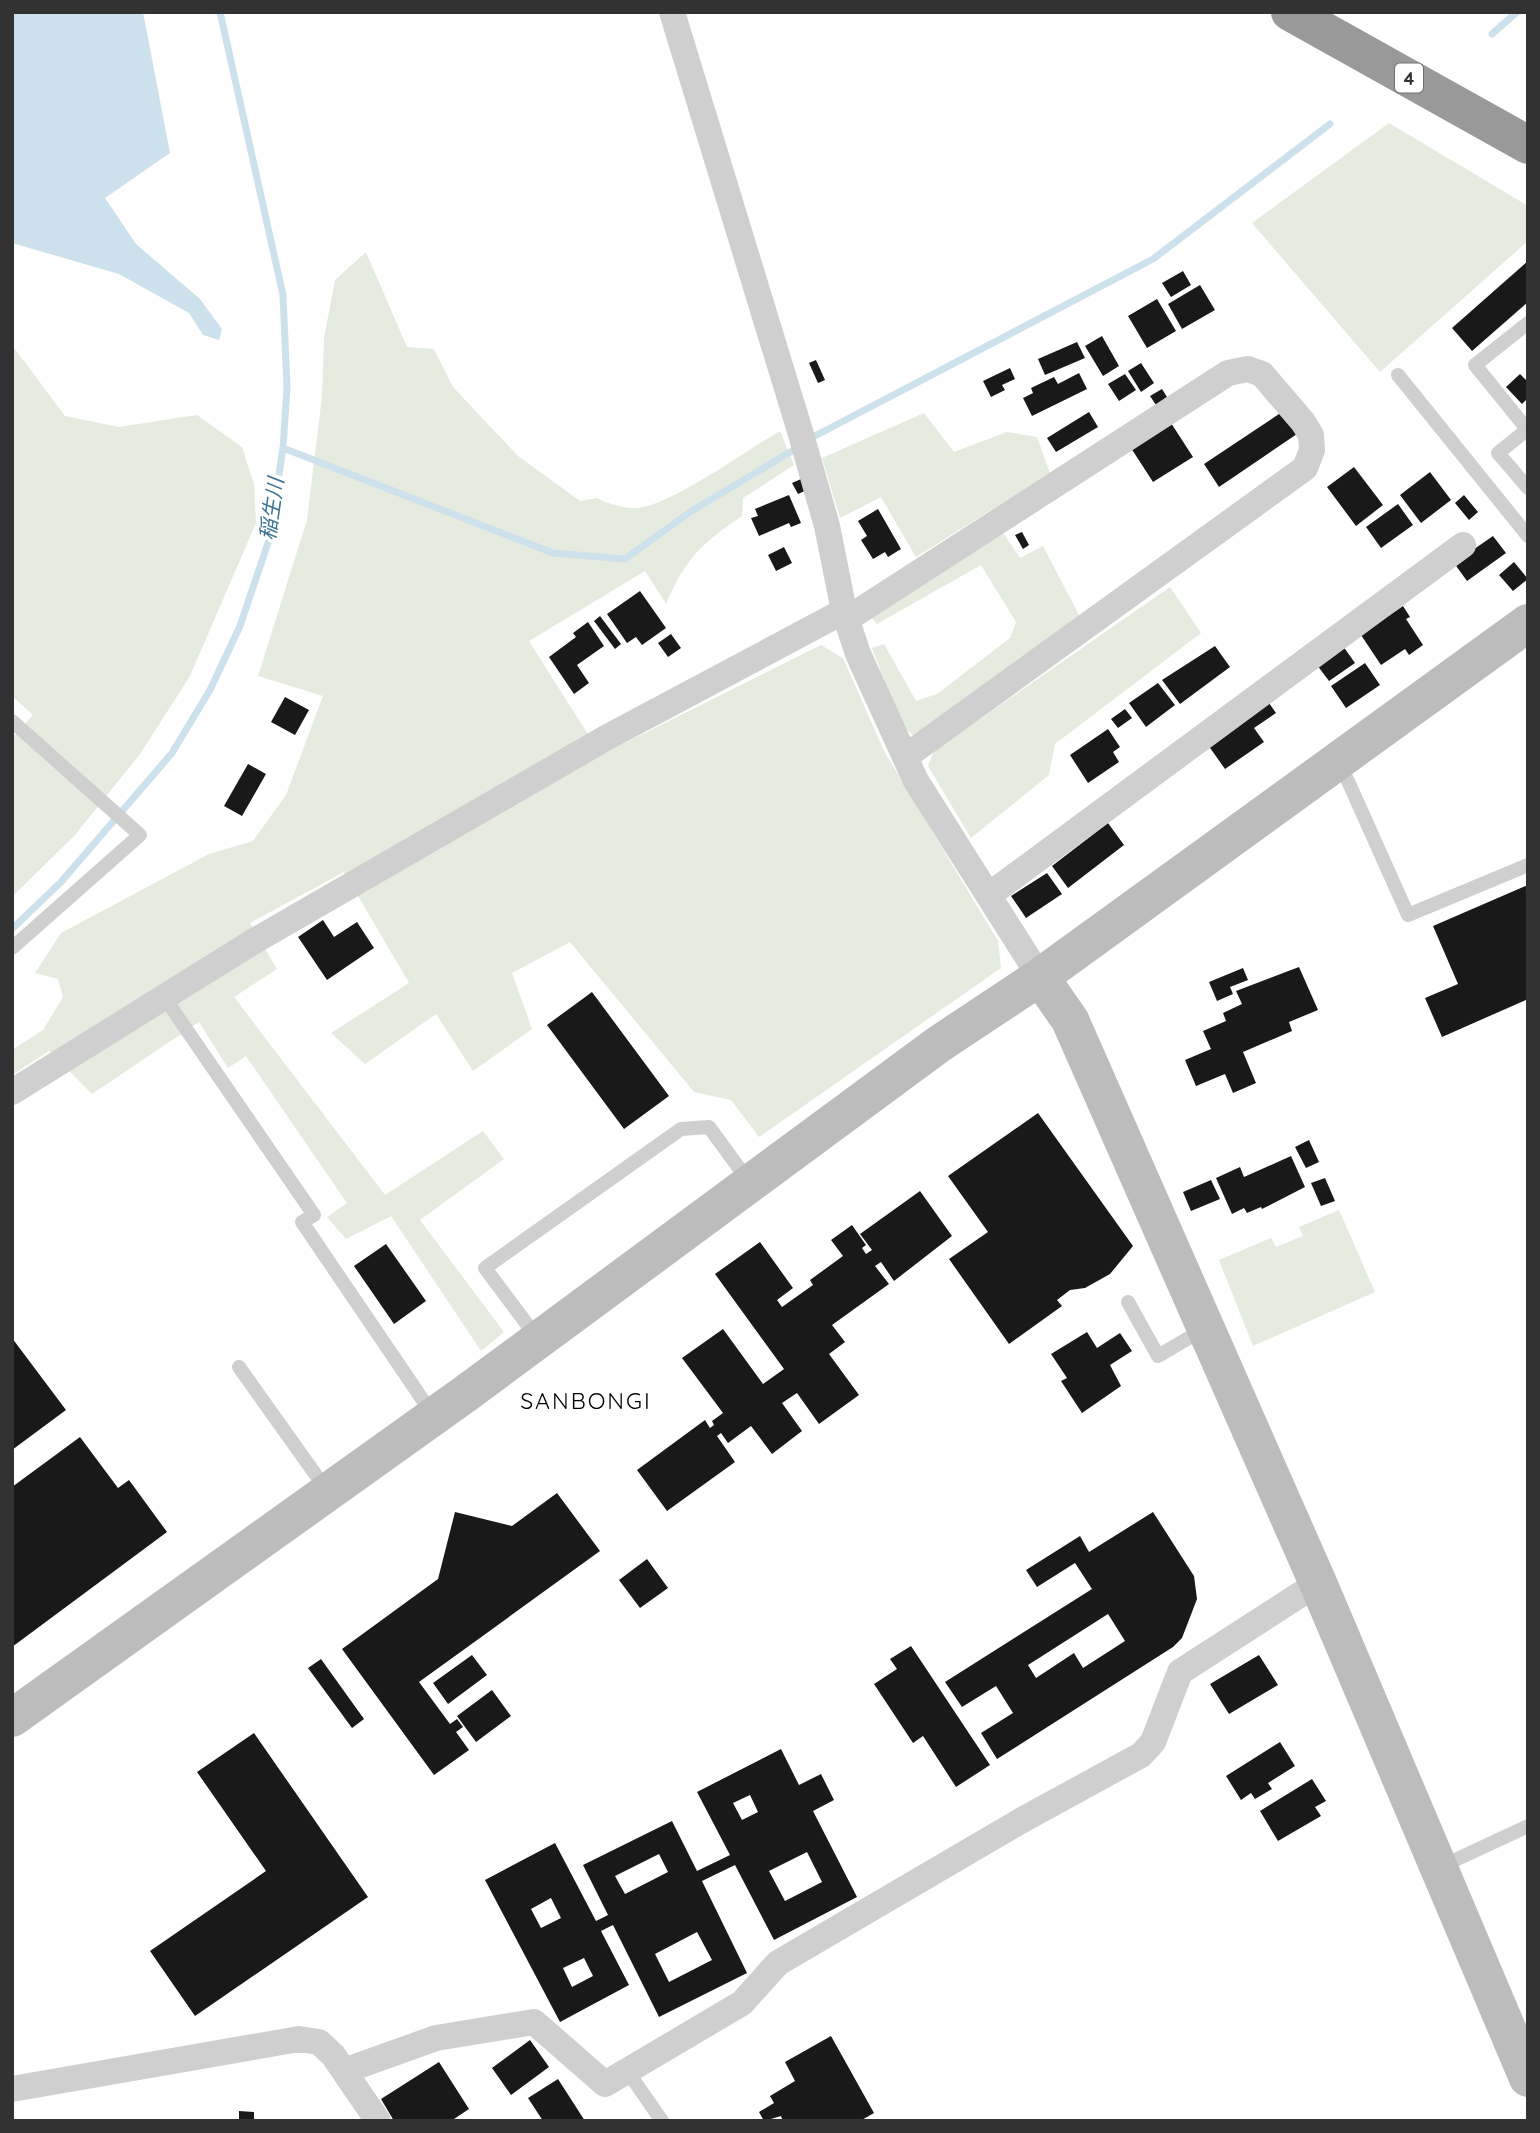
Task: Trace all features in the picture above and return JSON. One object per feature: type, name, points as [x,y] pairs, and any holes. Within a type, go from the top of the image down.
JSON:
[{"type":"highway","name":"4","points":[[1290,12],[1528,145]]},
{"type":"street","points":[[672,12],[800,431],[827,526],[845,615],[858,653],[916,781],[1070,1020],[1318,1583],[1528,2078]]},
{"type":"street","points":[[12,1093],[164,997],[604,739],[845,615],[1228,373],[1248,369],[1262,374],[1311,435],[1312,450],[1305,468],[905,757]]},
{"type":"street","points":[[989,895],[1463,545]]},
{"type":"street","points":[[12,1718],[329,1493],[939,1044],[1040,977],[1528,623]]},
{"type":"street","points":[[344,2071],[436,2038],[534,2022],[605,2084],[742,2003],[778,1963],[1024,1819],[1141,1755],[1153,1742],[1180,1672],[1318,1583]]},
{"type":"street","points":[[12,2089],[299,2039],[319,2042],[344,2071],[378,2121]]},
{"type":"lane","points":[[1528,323],[1475,365],[1528,429],[1498,453],[1528,488]]},
{"type":"lane","points":[[1398,375],[1528,536]]},
{"type":"lane","points":[[12,721],[140,835],[12,948]]},
{"type":"lane","points":[[1337,762],[1348,780],[1408,915],[1528,865]]},
{"type":"lane","points":[[164,997],[314,1215],[302,1222],[434,1416]]},
{"type":"lane","points":[[539,1340],[485,1268],[681,1129],[709,1126],[751,1184]]},
{"type":"lane","points":[[1128,1302],[1158,1356],[1205,1328]]},
{"type":"lane","points":[[239,1367],[329,1493]]},
{"type":"lane","points":[[1437,1868],[1528,1826]]},
{"type":"lane","points":[[628,2072],[662,2121]]},
{"type":"shaded area","points":[[1389,123],[1528,206],[1528,241],[1380,372],[1252,223]]},
{"type":"shaded area","points":[[366,252],[407,347],[434,349],[453,387],[518,456],[580,501],[597,498],[617,506],[633,508],[653,504],[690,487],[780,431],[794,465],[743,498],[742,516],[696,553],[666,604],[645,571],[529,641],[601,755],[821,645],[843,658],[884,751],[998,941],[1001,968],[759,1137],[731,1100],[694,1092],[570,942],[512,973],[532,1029],[473,1071],[436,1014],[365,1064],[331,1033],[409,983],[344,872],[250,923],[277,969],[234,997],[385,1195],[483,1131],[504,1159],[420,1220],[504,1332],[481,1351],[391,1216],[346,1239],[327,1217],[347,1203],[246,1056],[228,1068],[199,1022],[92,1094],[49,1051],[12,1075],[12,1050],[43,1030],[63,997],[58,979],[35,973],[61,933],[209,854],[253,841],[286,795],[323,696],[258,676],[307,520],[322,396],[324,338],[335,280]]},
{"type":"shaded area","points":[[12,345],[65,416],[119,427],[197,415],[242,447],[254,484],[256,523],[190,676],[140,754],[75,835],[12,897],[12,738],[33,715],[12,696]]},
{"type":"shaded area","points":[[924,413],[954,452],[1007,432],[1037,437],[1050,473],[916,557],[881,497],[840,518],[822,458]]},
{"type":"shaded area","points":[[1004,534],[1020,558],[1043,546],[1080,617],[914,736],[901,725],[872,648],[884,644],[916,701],[937,694],[1010,638],[1016,622],[981,565],[877,624],[868,613],[990,538]]},
{"type":"shaded area","points":[[1170,587],[1201,633],[1055,744],[1049,775],[971,838],[928,766],[934,751]]},
{"type":"shaded area","points":[[1339,1210],[1375,1292],[1253,1346],[1219,1260],[1271,1238],[1276,1247],[1303,1236],[1299,1227]]},
{"type":"water","points":[[12,12],[143,12],[170,153],[105,198],[136,244],[200,299],[222,329],[219,340],[203,335],[189,313],[119,274],[12,243]]},
{"type":"building","points":[[1528,261],[1528,302],[1472,351],[1452,328]]},
{"type":"building","points":[[1183,271],[1191,285],[1171,297],[1162,283]]},
{"type":"building","points":[[1200,285],[1215,310],[1182,329],[1168,304]]},
{"type":"building","points":[[1157,299],[1176,331],[1147,348],[1128,316]]},
{"type":"building","points":[[1102,336],[1119,366],[1103,376],[1085,346]]},
{"type":"building","points":[[1077,342],[1085,358],[1045,375],[1038,359]]},
{"type":"building","points":[[816,360],[825,380],[818,383],[809,363]]},
{"type":"building","points":[[1141,363],[1154,383],[1141,392],[1128,371]]},
{"type":"building","points":[[1010,368],[1015,379],[1002,385],[1005,390],[991,397],[983,381]]},
{"type":"building","points":[[1079,373],[1087,389],[1032,416],[1023,398],[1033,393],[1031,388],[1054,377],[1058,384]]},
{"type":"building","points":[[1125,374],[1136,390],[1119,401],[1108,384]]},
{"type":"building","points":[[1520,374],[1528,382],[1528,398],[1522,404],[1506,387]]},
{"type":"building","points":[[1162,389],[1167,397],[1156,405],[1150,396]]},
{"type":"building","points":[[1089,412],[1098,427],[1056,452],[1047,438]]},
{"type":"building","points":[[1282,412],[1297,434],[1219,487],[1204,464]]},
{"type":"building","points":[[1171,423],[1193,457],[1153,482],[1131,448]]},
{"type":"building","points":[[1354,467],[1383,505],[1356,526],[1327,487]]},
{"type":"building","points":[[1430,472],[1451,500],[1421,523],[1400,495]]},
{"type":"building","points":[[801,479],[807,490],[798,494],[792,483]]},
{"type":"building","points":[[789,495],[801,523],[791,527],[789,523],[759,536],[751,518],[758,516],[755,509]]},
{"type":"building","points":[[1464,495],[1478,512],[1469,520],[1455,503]]},
{"type":"building","points":[[1398,504],[1413,525],[1381,548],[1366,527]]},
{"type":"building","points":[[878,509],[901,549],[888,557],[885,552],[873,559],[861,540],[867,536],[858,521]]},
{"type":"building","points":[[1022,532],[1029,545],[1023,549],[1015,535]]},
{"type":"building","points":[[1493,536],[1506,553],[1467,581],[1454,563]]},
{"type":"building","points":[[784,547],[792,563],[776,571],[768,555]]},
{"type":"building","points":[[1514,562],[1528,579],[1513,591],[1499,575]]},
{"type":"building","points":[[640,591],[666,628],[642,645],[636,637],[627,643],[607,614]]},
{"type":"building","points":[[1403,606],[1410,617],[1406,619],[1423,645],[1409,655],[1405,649],[1381,665],[1361,635]]},
{"type":"building","points":[[600,616],[621,644],[615,649],[594,621]]},
{"type":"building","points":[[588,622],[604,646],[577,665],[589,683],[574,694],[549,657],[576,637],[573,633]]},
{"type":"building","points":[[671,634],[681,648],[668,657],[658,643]]},
{"type":"building","points":[[1215,646],[1230,667],[1180,704],[1162,680]]},
{"type":"building","points":[[1343,646],[1355,663],[1329,681],[1317,665]]},
{"type":"building","points":[[1365,663],[1380,685],[1346,708],[1331,686]]},
{"type":"building","points":[[1158,683],[1175,705],[1146,727],[1129,703]]},
{"type":"building","points":[[285,697],[309,710],[295,735],[271,722]]},
{"type":"building","points":[[1269,703],[1276,713],[1254,728],[1264,742],[1225,769],[1208,745]]},
{"type":"building","points":[[1125,709],[1132,718],[1118,728],[1111,719]]},
{"type":"building","points":[[1108,729],[1120,747],[1113,752],[1119,762],[1088,783],[1070,755]]},
{"type":"building","points":[[248,764],[266,774],[242,816],[224,806]]},
{"type":"building","points":[[1108,823],[1124,845],[1068,888],[1052,866]]},
{"type":"building","points":[[1047,873],[1062,894],[1026,918],[1011,896]]},
{"type":"building","points":[[1528,885],[1528,999],[1442,1037],[1425,998],[1458,984],[1433,926]]},
{"type":"building","points":[[323,920],[334,937],[357,922],[374,948],[327,980],[298,937]]},
{"type":"building","points":[[1299,967],[1318,1010],[1289,1022],[1292,1031],[1243,1052],[1256,1083],[1233,1093],[1225,1074],[1196,1086],[1185,1060],[1211,1049],[1203,1031],[1226,1021],[1223,1013],[1242,1004],[1236,991]]},
{"type":"building","points":[[1243,968],[1248,980],[1230,987],[1233,994],[1217,1001],[1209,982]]},
{"type":"building","points":[[592,992],[669,1096],[624,1129],[547,1025]]},
{"type":"building","points":[[1038,1113],[1133,1246],[1110,1274],[1085,1288],[1070,1290],[1057,1300],[1062,1306],[1009,1344],[949,1259],[988,1232],[948,1176]]},
{"type":"building","points":[[1309,1140],[1319,1162],[1306,1168],[1295,1147]]},
{"type":"building","points":[[1291,1156],[1305,1187],[1262,1209],[1261,1207],[1247,1213],[1244,1208],[1232,1214],[1216,1178],[1240,1167],[1244,1177]]},
{"type":"building","points":[[1325,1178],[1335,1201],[1321,1206],[1311,1183]]},
{"type":"building","points":[[1211,1180],[1220,1199],[1191,1211],[1183,1192]]},
{"type":"building","points":[[920,1191],[952,1236],[894,1281],[881,1262],[875,1266],[889,1284],[832,1325],[845,1342],[829,1354],[859,1395],[819,1424],[797,1393],[782,1403],[802,1431],[772,1454],[751,1426],[728,1443],[721,1433],[717,1436],[735,1462],[667,1511],[637,1470],[705,1420],[710,1428],[714,1425],[712,1421],[723,1413],[682,1358],[723,1329],[763,1384],[784,1369],[715,1274],[760,1242],[793,1288],[777,1300],[782,1307],[813,1285],[810,1280],[843,1256],[831,1240],[852,1225],[866,1245],[862,1248],[866,1254],[872,1250],[860,1234]]},
{"type":"building","points":[[386,1244],[426,1301],[394,1324],[354,1266]]},
{"type":"building","points":[[1087,1332],[1097,1348],[1120,1333],[1132,1351],[1110,1365],[1121,1386],[1082,1413],[1061,1381],[1067,1378],[1051,1354]]},
{"type":"building","points":[[12,1338],[66,1410],[12,1450]]},
{"type":"building","points":[[80,1437],[118,1488],[129,1480],[167,1532],[12,1647],[12,1487]]},
{"type":"building","points":[[557,1493],[600,1551],[419,1682],[450,1724],[457,1719],[463,1727],[456,1732],[469,1750],[434,1775],[342,1649],[438,1579],[455,1512],[512,1526]]},
{"type":"building","points":[[1153,1512],[1194,1576],[1197,1599],[1182,1638],[1173,1647],[997,1759],[981,1733],[1013,1713],[996,1686],[962,1707],[945,1682],[1092,1589],[1075,1563],[1037,1587],[1026,1570],[1080,1536],[1089,1552]],"holes":[[[1108,1614],[1125,1641],[1083,1668],[1074,1653],[1036,1678],[1028,1665]]]},
{"type":"building","points":[[647,1559],[668,1588],[640,1608],[619,1580]]},
{"type":"building","points":[[911,1646],[990,1765],[956,1787],[923,1736],[913,1743],[874,1684],[897,1669],[890,1659]]},
{"type":"building","points":[[472,1655],[487,1675],[448,1704],[433,1683]]},
{"type":"building","points":[[1259,1655],[1278,1685],[1229,1714],[1210,1684]]},
{"type":"building","points":[[321,1659],[364,1719],[352,1728],[308,1668]]},
{"type":"building","points":[[492,1690],[511,1716],[476,1742],[457,1716]]},
{"type":"building","points":[[254,1733],[368,1897],[195,2016],[150,1951],[266,1871],[197,1772]]},
{"type":"building","points":[[1280,1742],[1295,1766],[1268,1783],[1272,1789],[1255,1799],[1251,1793],[1241,1800],[1226,1776]]},
{"type":"building","points":[[781,1749],[799,1785],[821,1774],[834,1800],[813,1811],[857,1897],[774,1940],[735,1865],[702,1881],[747,1973],[659,2017],[613,1925],[601,1931],[629,1985],[560,2022],[485,1880],[555,1843],[596,1921],[608,1915],[583,1865],[672,1821],[697,1871],[730,1855],[697,1792]],"holes":[[[750,1795],[758,1812],[742,1820],[733,1803]],[[807,1852],[822,1882],[785,1901],[769,1871]],[[659,1854],[668,1872],[625,1894],[615,1876]],[[551,1898],[561,1918],[541,1928],[531,1909]],[[697,1932],[712,1960],[669,1982],[655,1954]],[[584,1958],[593,1976],[572,1987],[563,1968]]]},
{"type":"building","points":[[1312,1779],[1326,1801],[1315,1807],[1321,1816],[1278,1841],[1260,1811]]},
{"type":"building","points":[[831,2036],[874,2113],[860,2121],[783,2121],[781,2116],[764,2121],[759,2112],[774,2103],[770,2096],[795,2081],[785,2062]]},
{"type":"building","points":[[530,2040],[549,2067],[511,2095],[492,2068]]},
{"type":"building","points":[[439,2062],[469,2109],[451,2121],[394,2121],[381,2099]]},
{"type":"building","points":[[558,2079],[585,2121],[543,2121],[528,2098]]},
{"type":"building","points":[[239,2111],[254,2112],[254,2121],[239,2121]]},
{"type":"waterway","name":"稲生川","points":[[12,929],[61,882],[172,753],[210,690],[240,626],[269,540],[283,448],[287,387],[283,295],[220,12]]},
{"type":"waterway","points":[[1492,34],[1517,12]]},
{"type":"waterway","points":[[813,437],[1153,259],[1330,124]]},
{"type":"waterway","points":[[283,448],[553,553],[625,559],[690,512],[797,448]]},
{"type":"district","name":"SANBONGI","points":[[586,1400]]}]
